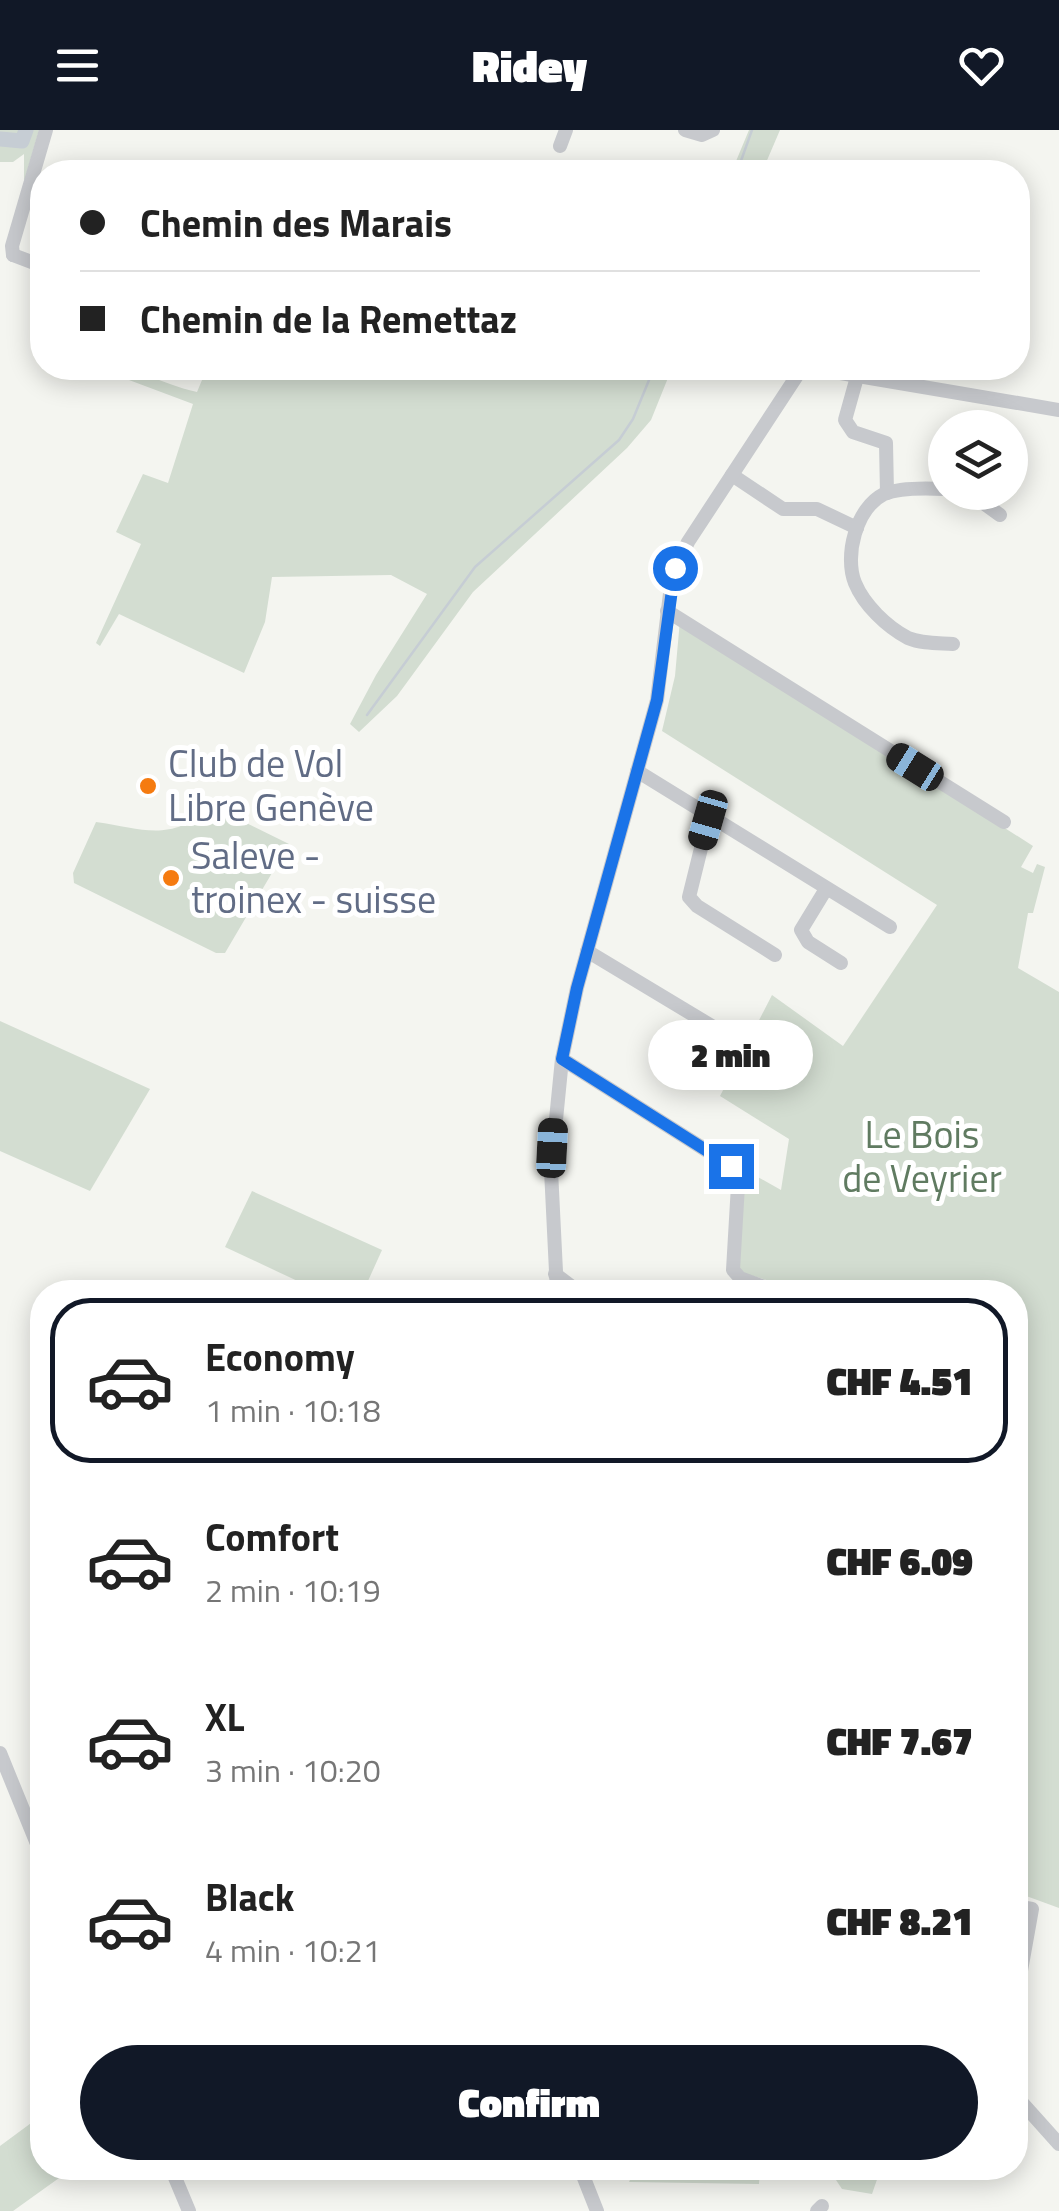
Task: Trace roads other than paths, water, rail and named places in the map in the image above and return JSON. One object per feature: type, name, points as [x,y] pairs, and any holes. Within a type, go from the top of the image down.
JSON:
[{"type":"street","points":[[37,160],[46,130]]},
{"type":"street","points":[[560,146],[566,130]]},
{"type":"street","points":[[685,130],[702,135],[713,130]]},
{"type":"street","points":[[7,256],[30,185]]},
{"type":"street","points":[[556,1280],[551,1170],[562,1059],[659,689],[666,611],[678,560],[794,380]]},
{"type":"street","points":[[856,380],[845,420],[854,432],[886,443],[886,493]]},
{"type":"street","points":[[875,380],[1059,410]]},
{"type":"street","points":[[732,475],[782,509],[817,508],[857,528]]},
{"type":"street","points":[[928,489],[886,493],[872,502],[857,528],[853,577],[872,608],[910,638],[954,644]]},
{"type":"street","points":[[993,510],[1000,515]]},
{"type":"street","points":[[666,611],[1004,822]]},
{"type":"street","points":[[637,770],[890,928]]},
{"type":"street","points":[[709,816],[689,896],[696,906],[775,955]]},
{"type":"street","points":[[826,889],[801,930],[808,942],[841,963]]},
{"type":"street","points":[[587,952],[725,1034]]},
{"type":"street","points":[[562,1059],[726,1161],[742,1179],[734,1270],[745,1280]]},
{"type":"street","points":[[555,1274],[563,1280]]},
{"type":"street","points":[[0,1754],[30,1827]]},
{"type":"street","points":[[1028,1908],[1032,1909],[1028,1931]]},
{"type":"street","points":[[1028,2110],[1059,2144]]},
{"type":"street","points":[[177,2180],[190,2211]]},
{"type":"street","points":[[584,2180],[596,2211]]},
{"type":"waterway","points":[[0,139],[22,141],[26,130]]},
{"type":"waterway","points":[[741,160],[752,130]]},
{"type":"waterway","points":[[367,715],[475,567],[619,440],[633,419],[649,380]]},
{"type":"place","name":"Club de Vol Libre Genève","points":[[148,786]]},
{"type":"place","name":"Saleve - troinex - suisse","points":[[171,878]]},
{"type":"park label","name":"Le Bois de Veyrier","points":[[922,1157]]}]
